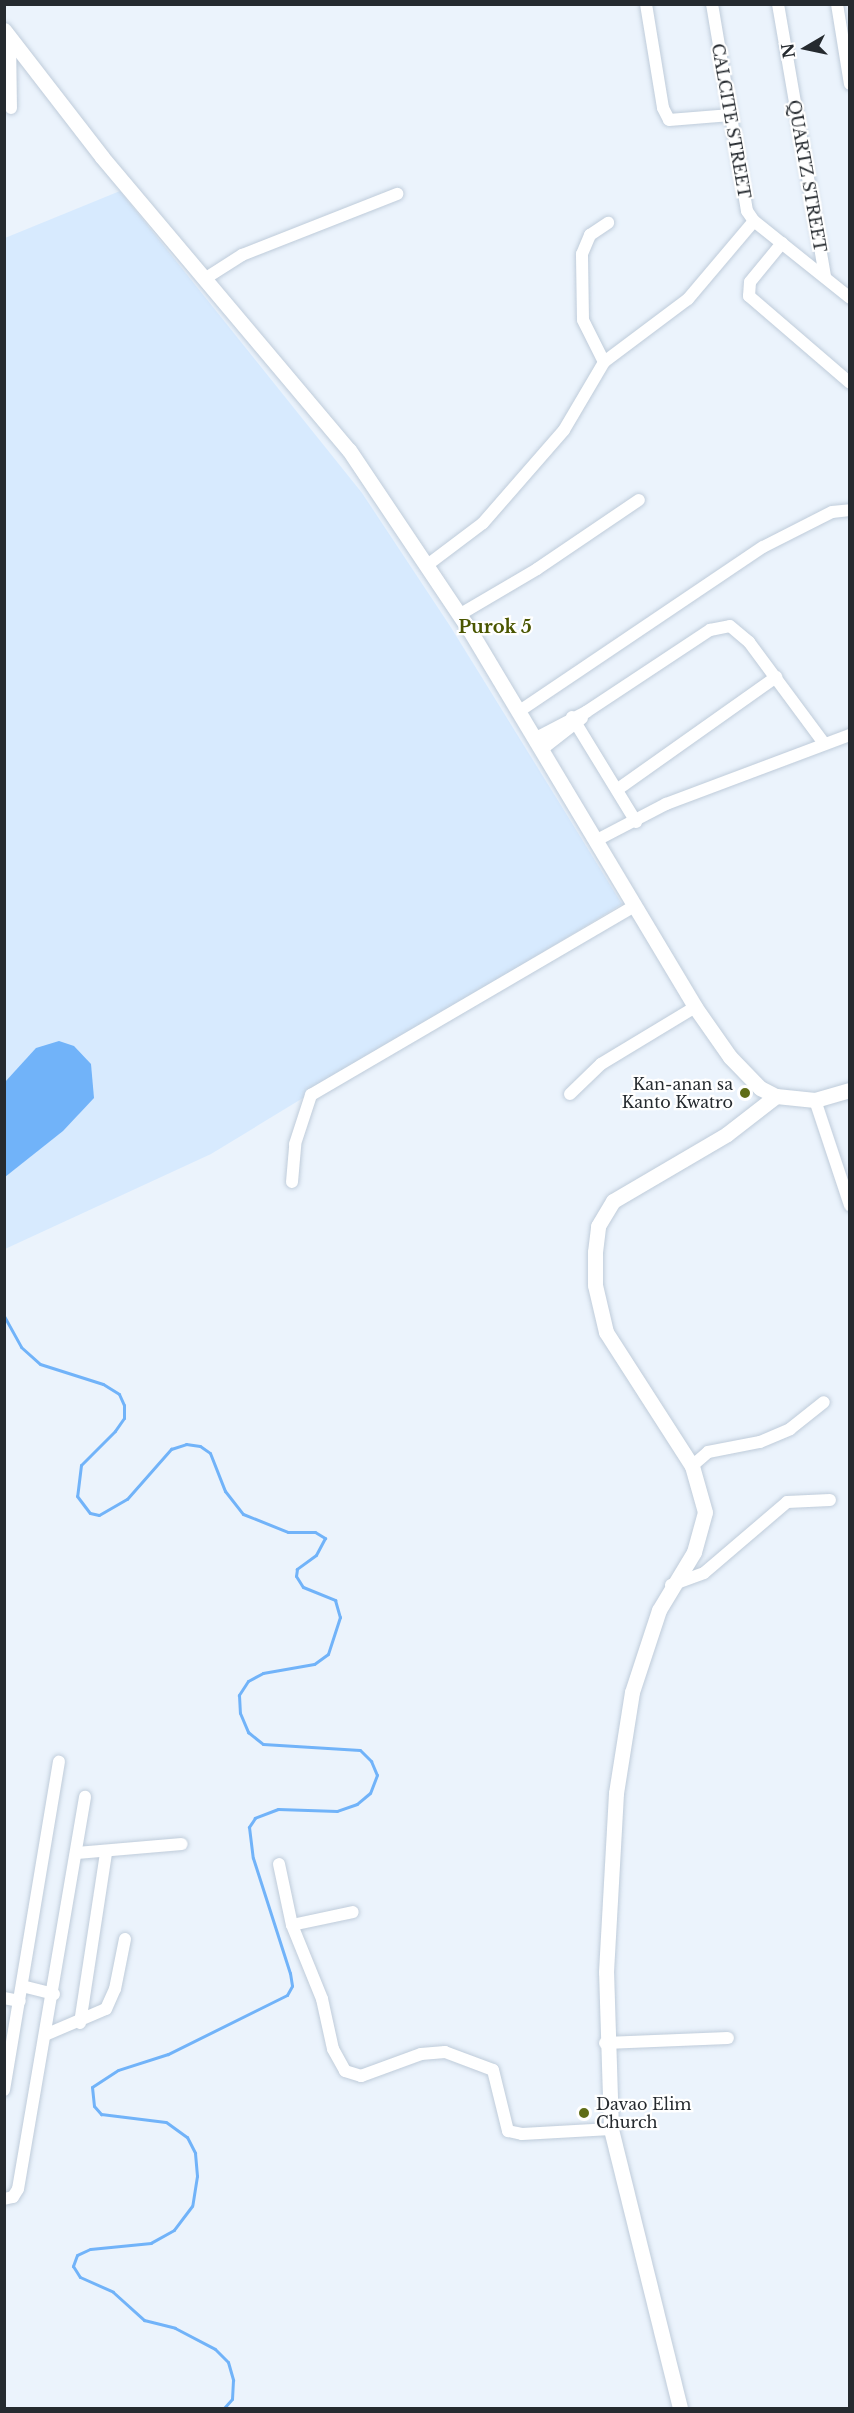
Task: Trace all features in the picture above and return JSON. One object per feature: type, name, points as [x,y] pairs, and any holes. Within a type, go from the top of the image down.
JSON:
[{"type":"street","points":[[646,4],[663,108],[669,120],[731,115]]},
{"type":"street","name":"CALCITE STREET","points":[[712,4],[746,206],[754,221],[825,276],[849,298]]},
{"type":"street","name":"QUARTZ STREET","points":[[778,4],[825,276]]},
{"type":"street","points":[[837,4],[849,84]]},
{"type":"street","points":[[6,36],[11,108]]},
{"type":"street","points":[[6,36],[96,150],[328,421],[459,615],[597,840],[694,1007],[746,1076],[776,1096],[815,1100],[849,1090]]},
{"type":"street","points":[[206,278],[242,255],[397,194]]},
{"type":"street","points":[[426,566],[483,524],[564,430],[604,363],[688,299],[754,221]]},
{"type":"street","points":[[604,363],[583,320],[582,254],[590,235],[608,223]]},
{"type":"street","points":[[782,243],[750,282],[749,296],[849,383]]},
{"type":"street","points":[[459,615],[537,569],[639,500]]},
{"type":"street","points":[[518,712],[763,547],[832,512],[849,510]]},
{"type":"street","points":[[538,744],[719,627],[740,631],[823,742]]},
{"type":"street","points":[[618,789],[776,677]]},
{"type":"street","points":[[574,721],[618,789],[636,822]]},
{"type":"street","points":[[597,840],[636,822],[666,804],[823,742],[849,735]]},
{"type":"street","points":[[292,1182],[295,1144],[311,1095],[634,906]]},
{"type":"street","points":[[570,1094],[602,1064],[694,1007]]},
{"type":"street","points":[[680,2409],[611,2129],[606,2043],[612,1834],[626,1719],[649,1636],[671,1585],[694,1552],[704,1526],[704,1496],[692,1466],[606,1332],[595,1285],[598,1226],[613,1201],[727,1134],[776,1096]]},
{"type":"street","points":[[815,1100],[849,1205]]},
{"type":"street","points":[[692,1466],[708,1452],[760,1442],[790,1428],[824,1402]]},
{"type":"street","points":[[671,1585],[704,1573],[787,1502],[830,1500]]},
{"type":"street","points":[[4,2090],[59,1761]]},
{"type":"street","points":[[4,2199],[13,2197],[18,2189],[54,1994],[85,1797]]},
{"type":"street","points":[[77,1853],[106,1853],[182,1844]]},
{"type":"street","points":[[80,2023],[106,1853]]},
{"type":"street","points":[[279,1864],[292,1925],[322,1999],[333,2049],[345,2071],[361,2076],[421,2054],[445,2052],[493,2070],[508,2131],[522,2134],[611,2129]]},
{"type":"street","points":[[292,1925],[354,1912]]},
{"type":"street","points":[[45,2035],[80,2023],[106,2009],[112,2001],[125,1939]]},
{"type":"street","points":[[22,1986],[54,1994]]},
{"type":"street","points":[[4,1998],[20,2001]]},
{"type":"street","points":[[606,2043],[728,2038]]},
{"type":"shaded area","points":[[120,191],[362,493],[450,626],[622,904],[211,1154],[5,1249],[5,238]]},
{"type":"water","points":[[59,1041],[74,1046],[91,1064],[94,1098],[63,1131],[5,1177],[5,1082],[36,1048]]},
{"type":"waterway","points":[[4,1316],[21,1347],[40,1364],[103,1384],[119,1394],[124,1405],[124,1418],[115,1431],[81,1465],[77,1496],[90,1513],[99,1515],[127,1499],[171,1449],[186,1444],[200,1446],[210,1453],[225,1491],[243,1514],[288,1532],[315,1532],[325,1538],[316,1555],[297,1569],[296,1576],[303,1587],[335,1600],[340,1617],[328,1654],[314,1664],[263,1673],[248,1681],[239,1695],[240,1713],[248,1732],[263,1744],[360,1750],[371,1761],[377,1775],[370,1793],[357,1804],[337,1811],[278,1809],[255,1818],[249,1827],[253,1858],[290,1973],[292,1986],[287,1995],[168,2054],[118,2070],[92,2087],[94,2106],[101,2114],[166,2122],[187,2137],[195,2153],[197,2176],[192,2206],[174,2230],[151,2243],[90,2249],[77,2255],[73,2266],[80,2277],[113,2292],[144,2320],[175,2328],[215,2349],[228,2362],[233,2380],[232,2399],[224,2408]]},
{"type":"place","name":"Kan-anan sa Kanto Kwatro","points":[[745,1093]]},
{"type":"place","name":"Davao Elim Church","points":[[584,2113]]},
{"type":"district","name":"Purok 5","points":[[495,627]]}]
